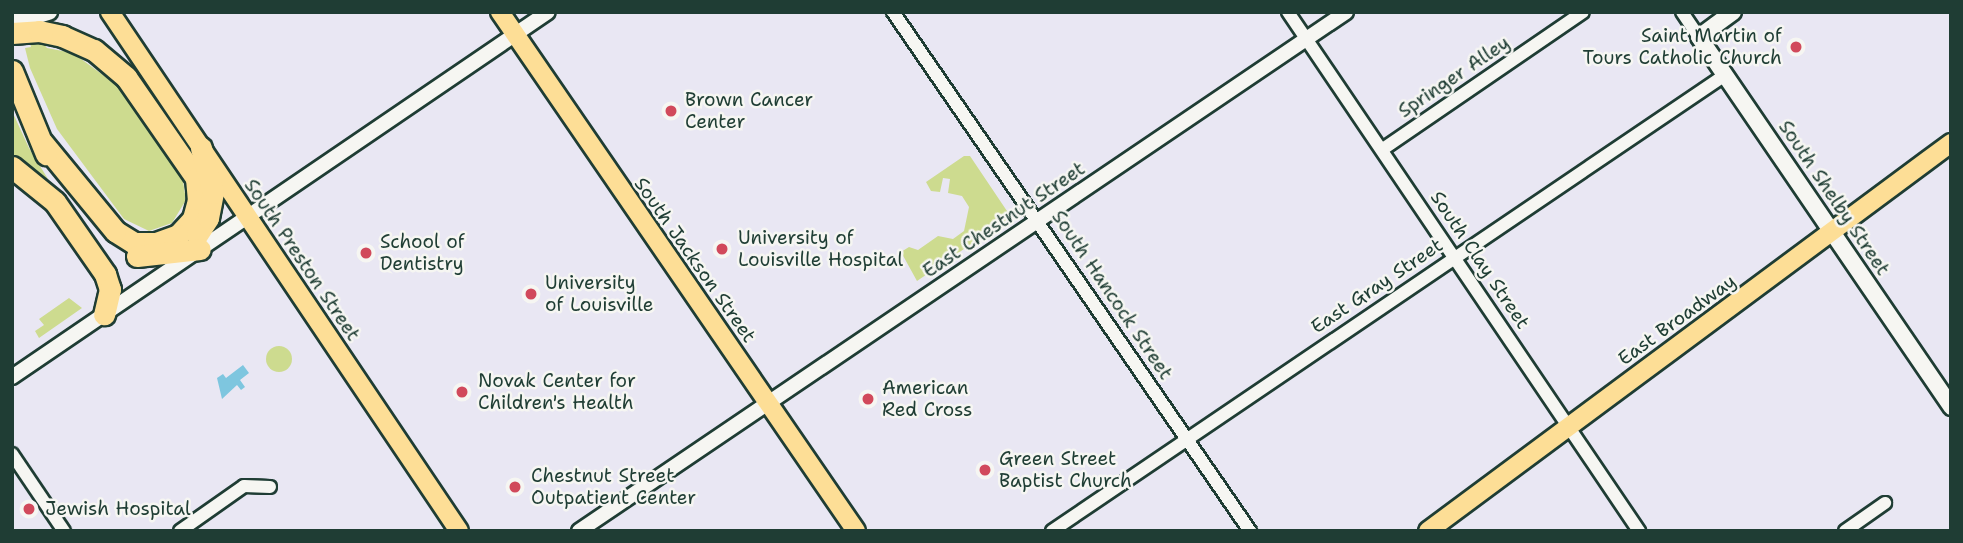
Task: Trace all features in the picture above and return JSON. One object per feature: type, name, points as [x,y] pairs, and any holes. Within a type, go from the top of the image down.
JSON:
[{"type":"highway","points":[[12,33],[39,31],[62,36],[94,50],[126,77],[195,178],[198,200],[193,219],[178,235],[156,243],[134,243],[115,231],[42,142]]},
{"type":"highway","points":[[12,71],[48,159],[104,238],[134,256],[164,256],[200,249]]},
{"type":"highway","points":[[164,256],[188,244],[208,218],[212,182],[201,148]]},
{"type":"highway","points":[[12,167],[55,202],[105,274],[110,289],[104,314]]},
{"type":"main road","points":[[12,23],[49,12]]},
{"type":"main road","name":"South Preston Street","points":[[110,12],[459,531]]},
{"type":"main road","name":"South Jackson Street","points":[[500,12],[856,531]]},
{"type":"main road","points":[[1699,37],[1733,12]]},
{"type":"main road","name":"South Shelby Street","points":[[1699,37],[1951,407]]},
{"type":"main road","name":"East Broadway","points":[[1428,531],[1951,144]]},
{"type":"street","points":[[12,377],[548,12]]},
{"type":"street","name":"South Hancock Street","points":[[893,12],[1250,531]]},
{"type":"street","name":"South Clay Street","points":[[1288,12],[1639,531]]},
{"type":"street","name":"East Chestnut Street","points":[[579,531],[1346,12]]},
{"type":"street","name":"Springer Alley","points":[[1383,149],[1583,12]]},
{"type":"street","name":"South Shelby Street","points":[[1682,12],[1699,37]]},
{"type":"street","name":"East Gray Street","points":[[1052,531],[1725,75]]},
{"type":"street","points":[[12,454],[64,531]]},
{"type":"street","points":[[180,531],[244,486],[270,487]]},
{"type":"street","points":[[1845,531],[1885,503]]},
{"type":"green space","points":[[28,36],[39,38],[47,48],[73,53],[122,89],[182,175],[186,200],[172,223],[149,231],[124,219],[57,129],[30,68],[25,48],[31,47]]},
{"type":"green space","points":[[12,111],[29,148],[59,197],[43,178],[12,159]]},
{"type":"green space","points":[[964,156],[970,156],[1011,217],[917,281],[901,252],[909,247],[918,250],[938,236],[953,239],[964,231],[969,207],[962,196],[948,193],[950,179],[943,178],[940,192],[931,191],[926,182]]},
{"type":"green space","points":[[69,298],[82,308],[39,338],[35,331],[44,325],[39,319]]},
{"type":"green space","points":[[279,346],[288,350],[292,359],[288,368],[279,372],[270,368],[266,359],[270,350]]},
{"type":"water","points":[[243,365],[249,373],[240,380],[245,387],[241,390],[237,385],[222,399],[217,378],[223,374],[226,378]]},
{"type":"place","name":"Saint Martin of Tours Catholic Church","points":[[1796,47]]},
{"type":"place","name":"Brown Cancer Center","points":[[671,111]]},
{"type":"place","name":"University of Louisville Hospital","points":[[722,249]]},
{"type":"place","name":"School of Dentistry","points":[[366,253]]},
{"type":"place","name":"University of Louisville","points":[[531,294]]},
{"type":"place","name":"Novak Center for Children's Health","points":[[462,392]]},
{"type":"place","name":"American Red Cross","points":[[868,399]]},
{"type":"place","name":"Green Street Baptist Church","points":[[985,470]]},
{"type":"place","name":"Chestnut Street Outpatient Center","points":[[515,487]]},
{"type":"place","name":"Jewish Hospital","points":[[29,509]]}]
